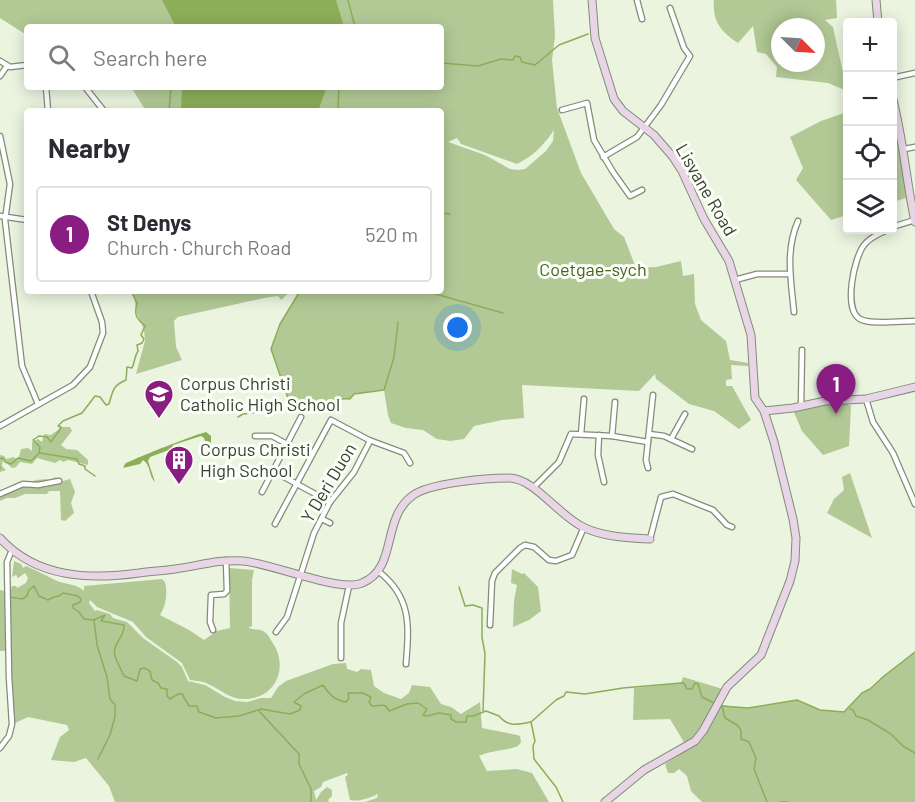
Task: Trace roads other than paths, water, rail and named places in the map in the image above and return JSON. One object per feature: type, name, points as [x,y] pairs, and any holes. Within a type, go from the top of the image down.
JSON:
[{"type":"street","name":"Lisvane Road","points":[[592,0],[595,38],[611,93],[623,111],[664,146],[682,171],[701,212],[729,261],[752,342],[754,394],[756,402],[764,411],[777,452],[796,538],[795,561],[790,581],[760,655],[727,687],[695,741],[644,770],[605,802]]},
{"type":"street","points":[[637,0],[642,19]]},
{"type":"street","points":[[876,0],[878,18]]},
{"type":"street","points":[[603,157],[626,146],[637,137],[661,105],[690,56],[684,48],[670,8]]},
{"type":"street","points":[[0,61],[7,66],[24,65]]},
{"type":"street","points":[[0,76],[7,66]]},
{"type":"street","points":[[897,77],[915,73]]},
{"type":"street","points":[[46,90],[48,108]]},
{"type":"street","points":[[87,90],[101,108]]},
{"type":"street","points":[[562,110],[587,103],[594,140],[603,157],[630,196],[642,190]]},
{"type":"street","points":[[897,118],[915,221],[897,226]]},
{"type":"street","points":[[0,136],[10,184],[3,217],[22,366],[38,404]]},
{"type":"street","points":[[904,149],[915,147]]},
{"type":"street","points":[[3,217],[24,220]]},
{"type":"street","points":[[794,312],[790,246],[798,221]]},
{"type":"street","points":[[880,234],[868,241],[858,257],[852,285],[854,312],[859,319],[868,321],[915,321]]},
{"type":"street","points":[[735,280],[757,274],[790,273]]},
{"type":"street","points":[[0,426],[73,385],[90,367],[102,338],[103,328],[92,294]]},
{"type":"street","points":[[801,406],[802,350]]},
{"type":"street","points":[[764,411],[825,401],[866,399],[915,387]]},
{"type":"street","points":[[648,468],[646,460],[653,395]]},
{"type":"street","points":[[581,434],[584,399]]},
{"type":"street","points":[[866,399],[873,422],[893,453],[915,504]]},
{"type":"street","points":[[612,436],[615,402]]},
{"type":"street","points":[[671,438],[684,414]]},
{"type":"street","points":[[262,492],[301,417]]},
{"type":"street","points":[[275,524],[331,420],[370,441],[404,453],[410,463]]},
{"type":"street","points":[[648,434],[671,438],[692,449]]},
{"type":"street","points":[[534,487],[560,462],[569,435],[612,436],[648,442]]},
{"type":"street","points":[[599,435],[598,455],[604,482]]},
{"type":"street","points":[[255,436],[272,436],[287,444]]},
{"type":"street","name":"Y Deri Duon","points":[[276,632],[287,617],[311,540],[330,502],[354,472],[370,441]]},
{"type":"street","points":[[273,471],[330,502]]},
{"type":"street","points":[[0,538],[12,550],[39,565],[82,577],[167,571],[226,560],[258,563],[349,586],[365,582],[378,571],[383,562],[395,517],[405,502],[420,491],[437,486],[510,478],[524,481],[534,487],[566,517],[584,527],[616,536],[650,539],[661,497],[673,494],[713,510],[727,525],[732,527]]},
{"type":"street","points":[[0,494],[23,484],[38,485],[58,481]]},
{"type":"street","points":[[322,519],[330,523]]},
{"type":"street","points":[[490,625],[492,581],[495,573],[525,545],[534,547],[549,560],[556,561],[572,555],[584,527]]},
{"type":"street","points":[[0,748],[9,736],[12,724],[7,560],[12,550]]},
{"type":"street","points":[[213,630],[210,621],[211,595],[224,594],[227,591],[226,560]]},
{"type":"street","points":[[378,571],[395,587],[405,606],[408,624],[406,664]]},
{"type":"street","points":[[341,658],[341,627],[349,586]]},
{"type":"waterway","points":[[348,0],[354,24]]},
{"type":"waterway","points":[[444,63],[478,66],[501,59],[513,60],[515,56],[520,57],[522,62],[535,65],[559,45],[588,34]]},
{"type":"waterway","points":[[169,108],[171,90]]},
{"type":"waterway","points":[[339,90],[339,108]]},
{"type":"waterway","points":[[444,213],[450,214]]},
{"type":"waterway","points":[[39,453],[40,447],[33,440],[39,436],[47,437],[51,442],[61,427],[58,426],[63,421],[82,413],[95,396],[100,397],[106,405],[109,404],[112,392],[126,380],[127,367],[132,368],[138,351],[137,345],[144,339],[141,335],[145,326],[137,316],[137,303],[132,294]]},
{"type":"waterway","points":[[238,417],[243,414],[279,410],[290,404],[271,349],[280,324],[298,294]]},
{"type":"waterway","points":[[436,294],[503,313]]},
{"type":"waterway","points":[[291,404],[305,405],[350,399],[354,394],[384,390],[394,357],[398,322]]},
{"type":"waterway","points":[[0,459],[3,458],[5,462],[11,464],[18,458],[31,461],[39,453]]},
{"type":"waterway","points":[[40,453],[77,459],[79,464],[85,466],[85,469],[95,476]]},
{"type":"waterway","points":[[10,597],[22,599],[34,586],[39,596],[48,600],[63,593],[78,596],[81,599],[80,602],[73,605],[73,608],[84,619],[94,620],[105,615],[101,621],[124,625],[114,651],[124,676],[137,681],[140,669],[144,668],[150,671],[152,680],[161,688],[167,689],[167,696],[170,699],[182,694],[189,706],[197,706],[199,712],[216,718],[239,716],[261,709],[290,714],[300,710],[301,706],[294,702],[304,694],[323,685],[338,700],[346,702],[349,698],[348,693],[363,693],[371,697],[369,702],[372,706],[384,705],[389,711],[407,704],[418,703],[427,709],[423,715],[439,713],[451,715],[451,719],[456,722],[466,722],[467,716],[486,711],[499,716],[509,724],[531,722],[535,741],[534,759],[556,787],[563,802]]},
{"type":"waterway","points":[[459,587],[465,606],[473,605],[482,608],[482,637],[485,654],[483,711]]},
{"type":"waterway","points":[[94,620],[97,645],[107,677],[110,699],[115,705],[115,717],[110,735],[98,759]]},
{"type":"waterway","points":[[722,706],[748,708],[797,700],[820,710],[844,712],[862,693],[915,652]]},
{"type":"waterway","points":[[531,722],[566,692],[585,694],[681,683],[684,683],[687,689],[692,689],[695,683],[698,684],[702,697],[714,703]]},
{"type":"waterway","points":[[719,705],[722,706],[725,718],[741,730],[741,739],[749,742],[756,758],[754,769],[767,802]]},
{"type":"waterway","points":[[850,709],[856,716],[868,720],[891,734],[903,746],[915,753]]},
{"type":"waterway","points":[[259,711],[299,754],[299,764],[311,789],[311,802]]},
{"type":"waterway","points":[[781,802],[788,802]]},
{"type":"place","name":"St Denys","points":[[836,414]]},
{"type":"place","name":"Corpus Christi Catholic High School","points":[[159,420]]},
{"type":"place","name":"Corpus Christi High School","points":[[179,486]]},
{"type":"park label","name":"Coetgae-sych","points":[[593,270]]}]
